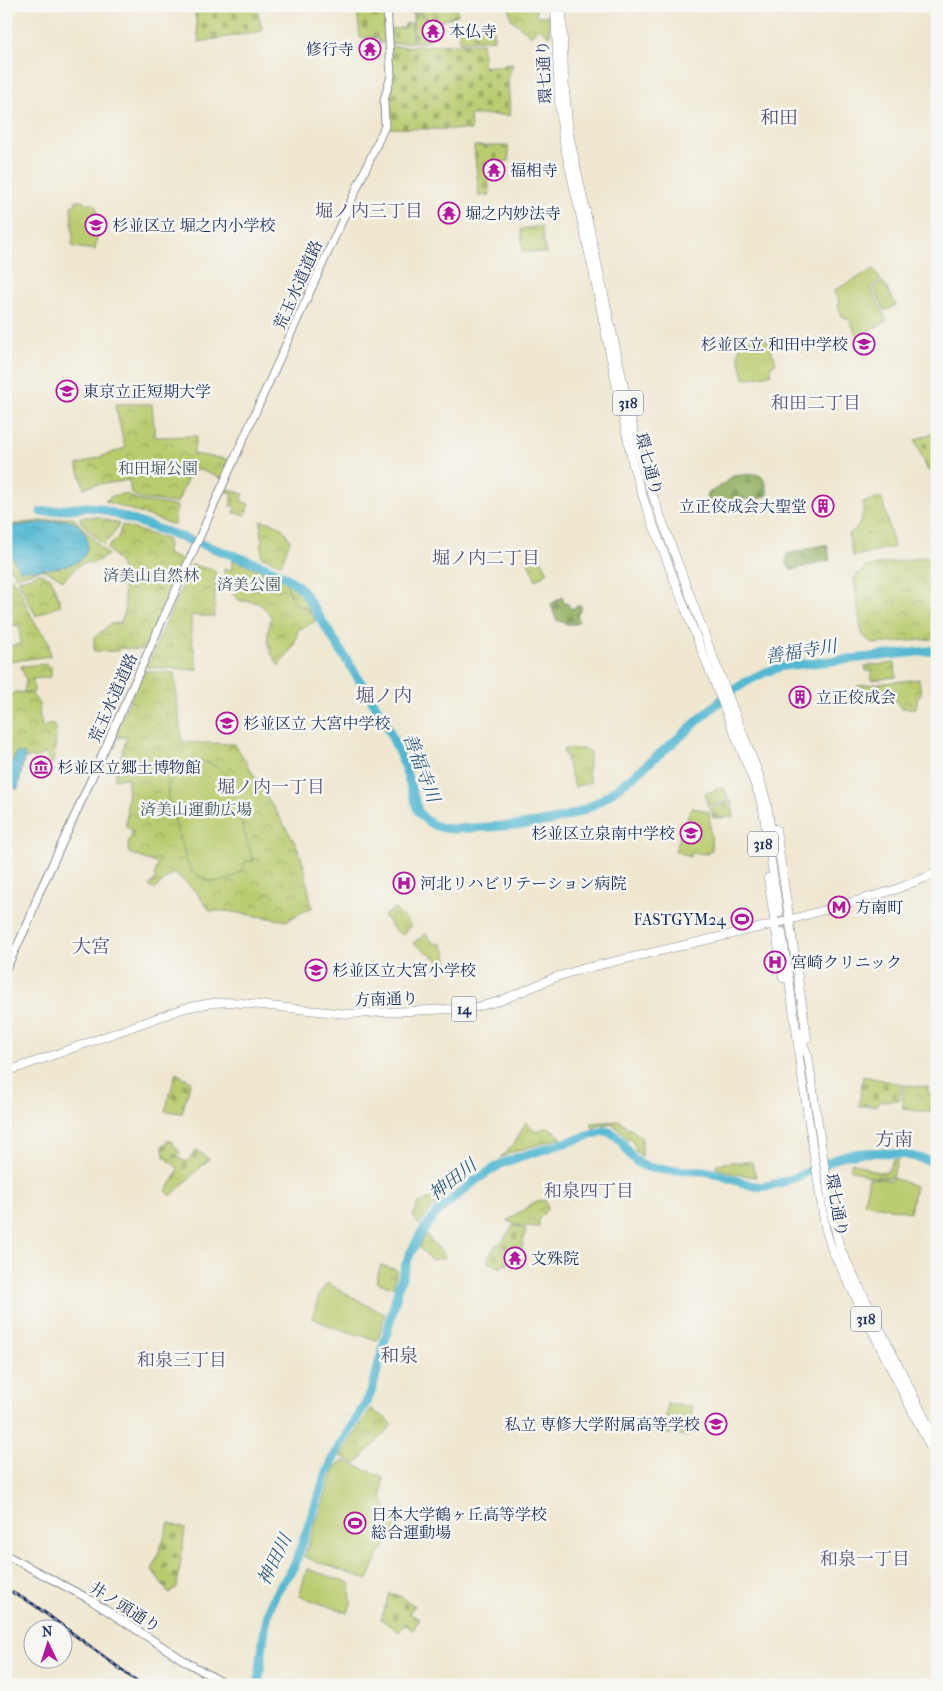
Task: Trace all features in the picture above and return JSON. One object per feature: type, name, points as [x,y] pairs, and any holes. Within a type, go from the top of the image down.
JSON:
[{"type":"main road","name":"荒玉水道道路","points":[[6,969],[385,126],[384,100],[391,76],[387,6]]},
{"type":"main road","name":"環七通り","points":[[554,6],[562,134],[594,276],[633,466],[646,506],[759,775],[769,814],[781,912],[763,810],[727,702]]},
{"type":"main road","name":"環七通り","points":[[562,6],[564,78],[569,134],[641,464],[723,692]]},
{"type":"main road","name":"318","points":[[751,773],[792,1036],[799,1058]]},
{"type":"main road","name":"318","points":[[759,775],[766,787],[772,808],[808,1042],[808,1056]]},
{"type":"main road","name":"14","points":[[775,924],[894,890],[937,872]]},
{"type":"main road","name":"方南通り","points":[[6,1072],[195,1006],[231,1002],[348,1014],[473,1008],[500,1001],[556,977],[582,969],[775,924]]},
{"type":"main road","name":"環七通り","points":[[937,1443],[840,1248],[820,1165],[799,1058],[784,931],[803,1043],[808,1056],[820,1165],[825,1227],[832,1250],[937,1461]]},
{"type":"main road","name":"井ノ頭通り","points":[[6,1555],[89,1599],[226,1685]]},
{"type":"green space","points":[[194,6],[257,6],[262,31],[199,42]]},
{"type":"green space","points":[[386,6],[387,40],[383,43],[379,43],[378,38],[360,38],[357,8]]},
{"type":"green space","points":[[410,6],[456,6],[458,15],[433,22]]},
{"type":"green space","points":[[509,6],[536,6],[536,16],[549,15],[550,36],[538,28],[531,36],[511,19]]},
{"type":"green space","points":[[773,6],[811,6],[813,14],[777,17],[775,13],[772,13]]},
{"type":"green space","points":[[413,10],[428,20],[429,41],[413,42]]},
{"type":"green space","points":[[412,23],[412,42],[391,44],[390,29],[404,28],[405,24]]},
{"type":"green space","points":[[493,25],[494,39],[460,42],[459,27]]},
{"type":"green space","points":[[482,43],[484,67],[513,64],[508,79],[510,115],[470,115],[471,130],[387,128],[386,103],[391,47]]},
{"type":"green space","points":[[474,146],[508,146],[509,161],[486,163],[490,195],[479,196]]},
{"type":"green space","points":[[76,200],[96,205],[98,217],[100,218],[95,250],[74,247],[72,245],[71,206],[75,205]]},
{"type":"green space","points":[[541,226],[546,253],[523,251],[521,229]]},
{"type":"green space","points":[[874,269],[881,281],[870,287],[887,321],[859,336],[856,334],[849,319],[843,317],[834,292]]},
{"type":"green space","points":[[883,282],[896,305],[885,311],[873,288]]},
{"type":"green space","points":[[765,336],[776,361],[775,364],[771,365],[771,374],[744,379],[738,343]]},
{"type":"green space","name":"和田堀公園","points":[[116,404],[152,404],[155,437],[197,436],[193,454],[232,460],[223,479],[200,470],[190,472],[177,503],[141,499],[131,493],[129,480],[84,488],[77,465],[125,448]]},
{"type":"green space","points":[[937,431],[937,462],[933,464],[935,469],[928,471],[915,440]]},
{"type":"green space","points":[[761,475],[765,480],[768,495],[755,500],[737,499],[716,506],[711,507],[708,505],[708,493],[733,476]]},
{"type":"green space","points":[[224,488],[244,494],[241,501],[249,504],[246,515],[234,513],[235,507],[230,506],[233,494],[223,490]]},
{"type":"green space","name":"和田堀公園","points":[[123,494],[140,501],[177,506],[174,525],[105,501],[112,496]]},
{"type":"green space","points":[[882,498],[894,547],[853,556],[848,534],[861,521],[863,502]]},
{"type":"green space","points":[[73,517],[108,555],[93,563],[79,565],[63,580],[43,570],[16,576],[12,570],[6,568],[6,525]]},
{"type":"green space","name":"和田堀公園","points":[[80,517],[98,517],[119,524],[112,536],[103,545],[81,522]]},
{"type":"green space","points":[[261,521],[279,526],[290,541],[281,564],[262,557]]},
{"type":"green space","name":"和田堀公園","points":[[122,525],[168,540],[167,554],[186,562],[146,650],[119,648],[118,651],[94,651],[94,638],[110,624],[120,623],[124,615],[122,570],[120,563],[107,548],[118,538]]},
{"type":"green space","points":[[827,544],[830,560],[791,570],[786,563],[787,554]]},
{"type":"green space","points":[[538,554],[548,572],[536,580],[527,560]]},
{"type":"green space","name":"立正佼成会","points":[[931,556],[937,592],[937,634],[932,639],[874,644],[862,635],[854,578],[866,567]]},
{"type":"green space","name":"済美公園","points":[[233,560],[273,574],[286,582],[293,602],[309,610],[316,621],[298,630],[294,645],[279,666],[268,643],[271,617],[260,604],[239,600],[231,590],[226,589],[224,569],[231,570]]},
{"type":"green space","points":[[192,565],[214,570],[216,574],[214,617],[191,615],[191,634],[198,670],[146,667]]},
{"type":"green space","points":[[7,573],[19,588],[33,620],[49,642],[50,656],[6,662],[6,639],[9,639],[10,646],[21,644],[19,625],[6,626]]},
{"type":"green space","points":[[39,573],[51,578],[61,605],[36,616],[18,580]]},
{"type":"green space","points":[[286,582],[290,583],[301,593],[309,610],[293,602]]},
{"type":"green space","points":[[562,597],[565,604],[567,603],[571,609],[580,605],[582,607],[577,616],[579,621],[576,624],[568,624],[556,620],[551,604]]},
{"type":"green space","points":[[895,663],[896,677],[872,680],[871,671],[866,671],[865,666]]},
{"type":"green space","points":[[47,664],[51,667],[51,677],[33,679],[34,692],[31,693],[39,704],[43,728],[50,724],[55,726],[56,739],[53,763],[48,763],[47,754],[42,754],[35,759],[32,757],[25,758],[17,751],[14,761],[6,761],[6,697],[16,692],[30,693],[24,692],[26,680],[21,666]]},
{"type":"green space","name":"済美山運動広場","points":[[144,671],[174,673],[182,742],[235,744],[297,846],[304,866],[312,908],[287,921],[227,911],[210,911],[197,893],[174,872],[154,890],[149,886],[156,878],[154,876],[158,864],[129,853],[128,843],[133,831],[126,827],[128,778],[114,779],[127,737],[112,738]]},
{"type":"green space","points":[[919,679],[921,695],[918,696],[916,708],[901,708],[894,699],[859,695],[858,686]]},
{"type":"green space","points":[[584,749],[590,752],[588,774],[591,782],[575,787],[563,750]]},
{"type":"green space","points":[[201,761],[216,766],[227,778],[253,860],[249,862],[247,860],[236,875],[220,882],[204,879],[189,867],[168,800],[169,785],[176,772],[187,764]]},
{"type":"green space","points":[[724,788],[729,800],[708,806],[705,794]]},
{"type":"green space","points":[[731,801],[734,817],[713,818],[710,808]]},
{"type":"green space","points":[[691,807],[709,812],[712,850],[708,851],[708,854],[691,853],[690,857],[675,851]]},
{"type":"green space","points":[[393,909],[411,925],[402,935],[393,928],[384,916]]},
{"type":"green space","points":[[426,934],[434,944],[438,945],[441,943],[446,952],[447,961],[439,960],[413,943]]},
{"type":"green space","points":[[176,1073],[191,1081],[182,1113],[165,1111]]},
{"type":"green space","points":[[863,1076],[901,1084],[900,1100],[881,1101],[876,1106],[859,1106]]},
{"type":"green space","points":[[903,1085],[928,1087],[928,1094],[937,1095],[937,1113],[903,1109]]},
{"type":"green space","points":[[620,1121],[642,1138],[642,1157],[634,1150],[636,1148],[630,1138],[627,1139],[613,1125],[605,1124],[593,1128],[591,1123]]},
{"type":"green space","points":[[526,1122],[536,1132],[549,1127],[562,1138],[512,1152],[500,1158],[514,1144]]},
{"type":"green space","points":[[170,1140],[180,1152],[178,1158],[187,1162],[197,1150],[209,1159],[171,1196],[166,1191],[176,1176],[178,1169],[169,1161],[169,1158],[164,1157],[163,1145],[166,1145],[167,1141]]},
{"type":"green space","points":[[893,1159],[898,1160],[892,1177],[865,1175],[850,1169],[852,1162],[877,1172],[888,1171]]},
{"type":"green space","points":[[752,1162],[756,1177],[735,1174],[716,1168],[717,1164]]},
{"type":"green space","points":[[869,1178],[890,1180],[893,1178],[915,1186],[910,1212],[864,1203]]},
{"type":"green space","points":[[443,1198],[431,1209],[419,1225],[413,1217],[418,1203],[424,1202],[427,1199]]},
{"type":"green space","points":[[545,1200],[548,1209],[539,1218],[539,1227],[521,1226],[507,1221],[535,1202]]},
{"type":"green space","points":[[513,1225],[526,1229],[522,1248],[513,1246],[507,1265],[503,1264],[501,1268],[487,1261],[494,1247],[503,1241]]},
{"type":"green space","points":[[426,1234],[446,1258],[431,1260],[419,1247]]},
{"type":"green space","points":[[381,1265],[397,1270],[393,1287],[376,1282]]},
{"type":"green space","points":[[327,1283],[385,1314],[378,1340],[335,1328],[312,1318],[320,1293]]},
{"type":"green space","points":[[667,1404],[692,1406],[691,1420],[666,1419]]},
{"type":"green space","points":[[371,1408],[387,1419],[392,1425],[356,1464],[340,1456]]},
{"type":"green space","points":[[666,1420],[691,1422],[690,1436],[665,1434]]},
{"type":"green space","name":"日本大学鶴ヶ丘高等学校 総合運動場","points":[[344,1461],[383,1477],[382,1499],[395,1525],[394,1534],[380,1552],[368,1580],[304,1557],[336,1465]]},
{"type":"green space","points":[[169,1523],[185,1529],[177,1588],[169,1594],[152,1571]]},
{"type":"green space","points":[[307,1569],[350,1583],[351,1603],[348,1613],[299,1596]]},
{"type":"green space","points":[[390,1593],[402,1597],[414,1606],[409,1613],[420,1618],[413,1630],[404,1624],[399,1632],[381,1619]]},
{"type":"water","points":[[66,520],[79,526],[87,538],[86,552],[82,558],[75,563],[63,566],[20,570],[8,551],[6,527]]},
{"type":"water","points":[[16,753],[25,754],[18,789],[6,787],[6,759],[14,761]]},
{"type":"waterway","name":"善福寺川","points":[[41,512],[87,507],[98,508],[258,564],[288,578],[303,591],[384,719],[403,762],[418,811],[429,822],[452,829],[532,824],[579,812],[610,794],[638,772],[728,694],[768,671],[784,666],[937,650]]},
{"type":"waterway","name":"神田川","points":[[258,1685],[265,1629],[270,1607],[276,1593],[295,1564],[327,1472],[339,1447],[372,1390],[399,1286],[409,1256],[420,1235],[438,1211],[476,1180],[501,1164],[519,1157],[604,1131],[616,1136],[636,1162],[642,1165],[664,1170],[710,1172],[755,1186],[786,1181],[842,1156],[853,1154],[889,1153],[937,1163]]},
{"type":"tunnel","points":[[784,912],[787,931]]},
{"type":"railway","points":[[6,1589],[33,1604],[142,1685]]},
{"type":"place","name":"本仏寺","points":[[433,31]]},
{"type":"place","name":"修行寺","points":[[370,49]]},
{"type":"place","name":"福相寺","points":[[494,170]]},
{"type":"place","name":"堀之内妙法寺","points":[[449,213]]},
{"type":"place","name":"杉並区立 堀之内小学校","points":[[96,225]]},
{"type":"place","name":"杉並区立 和田中学校","points":[[864,344]]},
{"type":"place","name":"東京立正短期大学","points":[[67,391]]},
{"type":"place","name":"立正佼成会大聖堂","points":[[823,506]]},
{"type":"place","name":"立正佼成会","points":[[800,697]]},
{"type":"place","name":"杉並区立 大宮中学校","points":[[227,723]]},
{"type":"place","name":"杉並区立郷土博物館","points":[[41,767]]},
{"type":"place","name":"杉並区立泉南中学校","points":[[691,833]]},
{"type":"place","name":"河北リハビリテーション病院","points":[[404,883]]},
{"type":"place","name":"方南町","points":[[839,907]]},
{"type":"place","name":"FASTGYM24","points":[[742,919]]},
{"type":"place","name":"宮崎クリニック","points":[[775,962]]},
{"type":"place","name":"杉並区立大宮小学校","points":[[316,970]]},
{"type":"place","name":"文殊院","points":[[515,1258]]},
{"type":"place","name":"私立 専修大学附属高等学校","points":[[716,1424]]},
{"type":"place","name":"日本大学鶴ヶ丘高等学校 総合運動場","points":[[355,1523]]},
{"type":"district","name":"和田","points":[[779,118]]},
{"type":"district","name":"堀ノ内三丁目","points":[[369,211]]},
{"type":"district","name":"和田二丁目","points":[[816,403]]},
{"type":"district","name":"堀ノ内二丁目","points":[[486,558]]},
{"type":"district","name":"堀ノ内","points":[[384,696]]},
{"type":"district","name":"堀ノ内一丁目","points":[[271,787]]},
{"type":"district","name":"大宮","points":[[91,947]]},
{"type":"district","name":"方南","points":[[894,1140]]},
{"type":"district","name":"和泉四丁目","points":[[589,1191]]},
{"type":"district","name":"和泉","points":[[399,1356]]},
{"type":"district","name":"和泉三丁目","points":[[182,1360]]},
{"type":"district","name":"和泉一丁目","points":[[865,1559]]},
{"type":"park label","name":"済美山自然林","points":[[151,575]]}]
